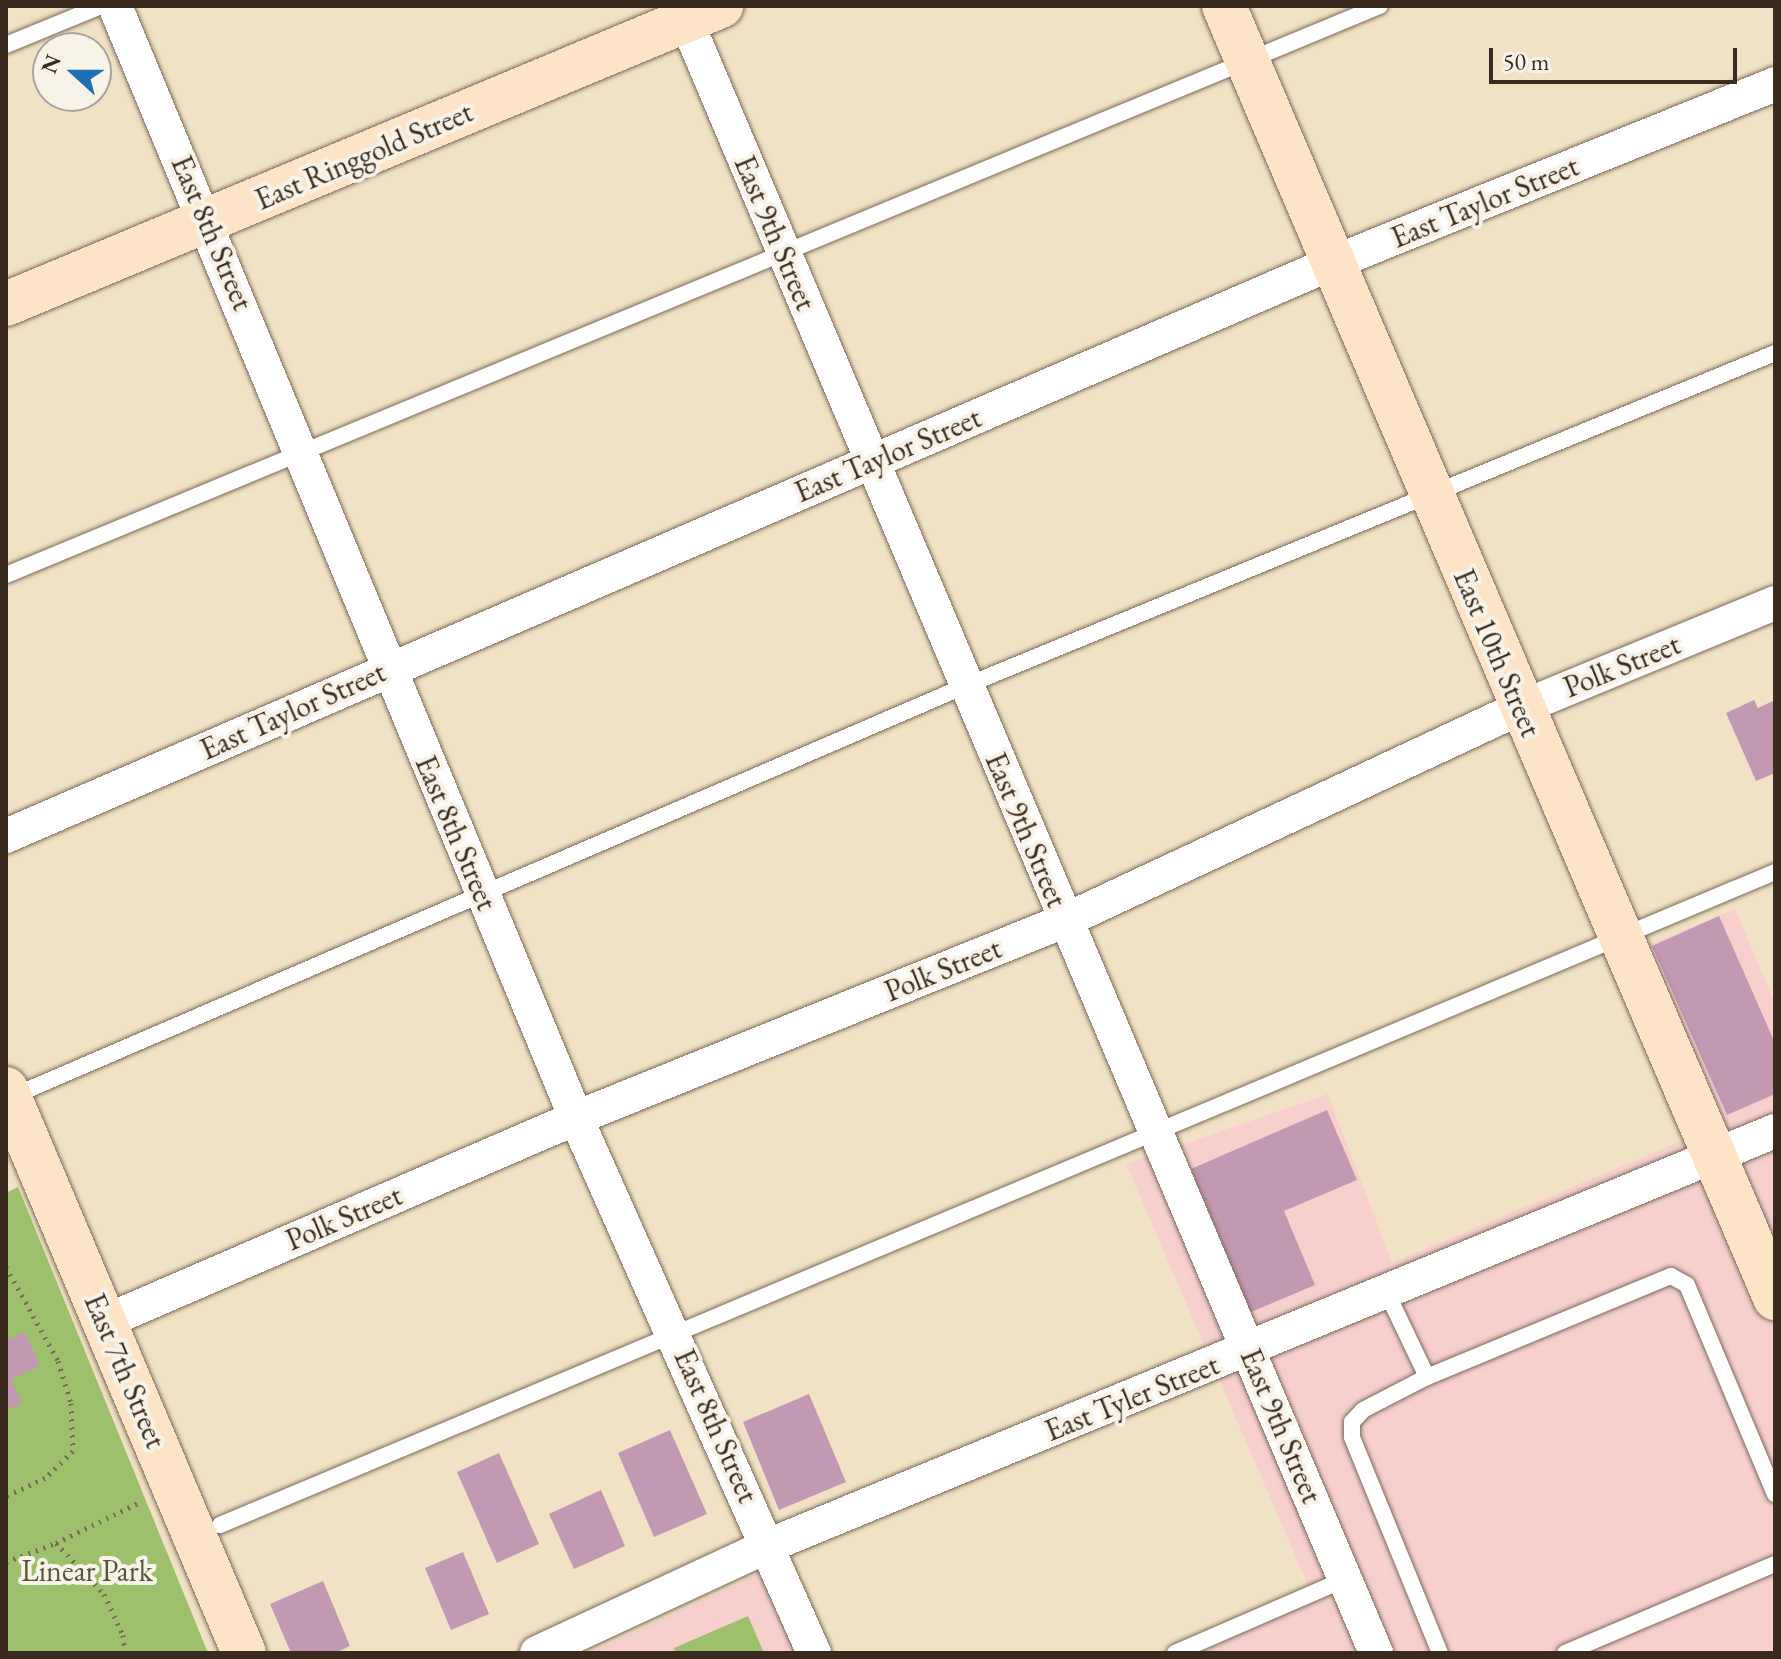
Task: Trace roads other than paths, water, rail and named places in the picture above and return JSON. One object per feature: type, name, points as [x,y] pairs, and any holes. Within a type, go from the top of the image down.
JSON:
[{"type":"street","name":"East 8th Street","points":[[115,6],[208,220],[388,669],[576,1118],[770,1545],[814,1653]]},
{"type":"street","name":"East 10th Street","points":[[1224,6],[1428,494],[1718,1155],[1775,1298]]},
{"type":"street","name":"East Ringgold Street","points":[[6,304],[696,11]]},
{"type":"street","name":"East 9th Street","points":[[696,11],[782,250],[1376,1653]]},
{"type":"street","name":"East Taylor Street","points":[[6,836],[1330,264],[1775,84]]},
{"type":"street","name":"Polk Street","points":[[104,1322],[576,1118],[1064,921],[1520,708],[1775,603]]},
{"type":"street","name":"East 7th Street","points":[[8,1093],[244,1653]]},
{"type":"street","name":"East Tyler Street","points":[[537,1653],[770,1545],[1250,1350],[1775,1131]]},
{"type":"lane","points":[[6,45],[101,6]]},
{"type":"lane","points":[[6,575],[782,250],[1248,64],[1380,6]]},
{"type":"lane","points":[[8,1093],[483,897],[965,686],[1775,353]]},
{"type":"lane","points":[[220,1525],[674,1333],[1157,1136],[1775,872]]},
{"type":"lane","points":[[1440,1653],[1352,1437],[1352,1422],[1363,1410],[1427,1377],[1671,1276],[1687,1285],[1775,1494]]},
{"type":"lane","points":[[1387,1293],[1427,1377]]},
{"type":"lane","points":[[1565,1653],[1775,1564]]},
{"type":"lane","points":[[1175,1653],[1345,1579]]},
{"type":"park label","name":"Linear Park","points":[[87,1571]]}]
